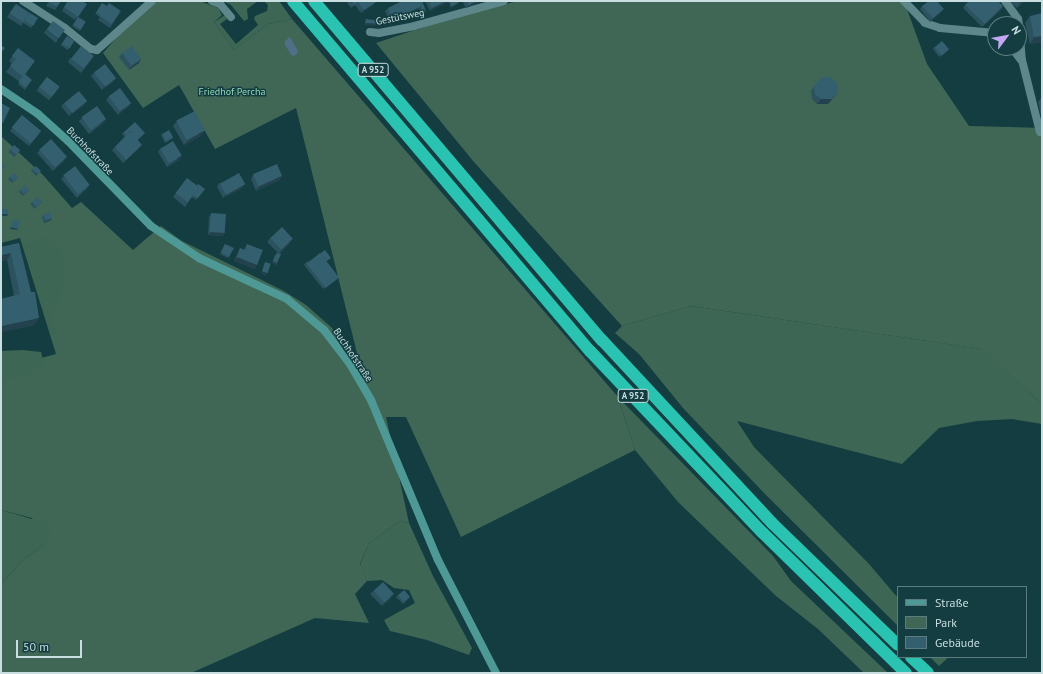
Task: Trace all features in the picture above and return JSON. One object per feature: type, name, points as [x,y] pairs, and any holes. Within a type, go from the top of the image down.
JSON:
[{"type":"highway","name":"A 952","points":[[293,1],[590,351],[762,534],[906,673]]},
{"type":"highway","name":"A 952","points":[[314,1],[602,340],[772,523],[897,644]]},
{"type":"highway","points":[[912,658],[928,673]]},
{"type":"main road","name":"Buchhofstraße","points":[[1,89],[38,114],[68,141],[152,226],[199,258],[286,299],[324,330],[346,358],[371,400],[438,560],[496,673]]},
{"type":"street","points":[[23,1],[65,28],[91,50],[97,50],[152,1]]},
{"type":"street","points":[[212,1],[220,4],[231,17]]},
{"type":"street","name":"Gestütsweg","points":[[370,32],[379,33],[414,26],[504,1]]},
{"type":"street","points":[[904,1],[925,23],[940,28],[987,31]]},
{"type":"street","points":[[1005,1],[1014,16]]},
{"type":"street","points":[[1019,56],[1022,60]]},
{"type":"street","points":[[1022,56],[1040,132]]},
{"type":"green space","name":"Friedhof Percha","points":[[158,1],[200,1],[218,8],[222,15],[214,22],[234,50],[268,24],[292,19],[618,397],[635,450],[461,537],[406,417],[386,417],[409,523],[400,521],[369,543],[360,564],[367,581],[355,594],[369,623],[315,618],[191,673],[1,673],[1,584],[22,561],[43,545],[32,518],[1,510],[1,369],[56,354],[20,238],[1,243],[1,136],[43,175],[72,208],[81,202],[133,250],[161,226],[182,241],[284,291],[306,305],[331,327],[360,365],[296,108],[215,149],[179,85],[143,108],[103,53],[133,19]]},
{"type":"green space","points":[[223,1],[258,1],[247,9],[248,19],[244,21],[231,5]]},
{"type":"green space","points":[[264,1],[279,1],[292,19],[268,24],[234,50],[214,22],[225,15],[227,19],[220,24],[236,44],[258,25],[254,19],[255,16],[267,11],[268,5]]},
{"type":"green space","points":[[518,1],[904,1],[927,64],[969,126],[1042,128],[1042,404],[981,349],[691,306],[622,326],[474,162],[376,43],[445,20]]},
{"type":"green space","points":[[47,237],[58,247],[64,263],[63,286],[52,317],[55,333],[51,335],[24,250],[25,245]]},
{"type":"green space","points":[[691,306],[982,349],[1042,404],[1042,424],[1012,419],[977,421],[939,428],[902,464],[737,421],[754,447],[869,564],[897,597],[897,625],[765,494],[683,408],[639,354],[615,333],[622,326]]},
{"type":"green space","points":[[23,350],[41,352],[44,363],[27,376],[1,379],[1,351]]},
{"type":"green space","points":[[618,397],[773,556],[791,581],[888,673],[864,673],[818,629],[776,596],[678,502],[635,450]]},
{"type":"green space","points":[[1,510],[46,523],[51,530],[43,545],[22,561],[1,584]]},
{"type":"green space","points":[[400,521],[409,523],[433,576],[472,648],[469,655],[427,640],[390,631],[384,620],[415,603],[409,590],[394,588],[382,580],[367,581],[360,565],[369,543]]},
{"type":"green space","points":[[931,658],[948,658],[939,666]]},
{"type":"water","points":[[290,37],[298,51],[296,55],[292,56],[285,45],[285,41]]},
{"type":"building","points":[[49,1],[61,1],[57,7]]},
{"type":"building","points":[[68,1],[82,1],[87,4],[78,17],[64,7]]},
{"type":"building","points":[[351,1],[376,2],[364,10],[358,2],[354,5]]},
{"type":"building","points":[[402,1],[420,1],[422,6],[393,20],[388,8]]},
{"type":"building","points":[[420,1],[422,1],[426,11],[423,13],[421,8],[422,6]]},
{"type":"building","points":[[429,1],[446,1],[432,8]]},
{"type":"building","points":[[450,1],[459,1],[459,2],[452,6]]},
{"type":"building","points":[[467,1],[477,1],[469,5]]},
{"type":"building","points":[[929,1],[937,1],[944,9],[933,18],[922,6]]},
{"type":"building","points":[[969,1],[998,1],[1003,6],[993,16],[987,16],[987,22],[985,24],[965,5]]},
{"type":"building","points":[[102,3],[107,6],[101,16],[96,12]]},
{"type":"building","points":[[109,3],[121,11],[112,24],[100,16]]},
{"type":"building","points":[[16,4],[29,13],[23,22],[10,13]]},
{"type":"building","points":[[29,13],[38,18],[33,26],[25,21]]},
{"type":"building","points":[[1042,13],[1042,36],[1034,37],[1030,16]]},
{"type":"building","points":[[78,17],[86,22],[81,29],[73,25]]},
{"type":"building","points":[[366,19],[381,21],[381,24],[365,23]]},
{"type":"building","points":[[53,21],[65,30],[58,39],[46,30]]},
{"type":"building","points":[[67,36],[74,41],[70,48],[62,44]]},
{"type":"building","points":[[942,41],[949,49],[942,56],[934,48]]},
{"type":"building","points":[[1,45],[5,48],[1,53]]},
{"type":"building","points":[[81,46],[94,56],[84,68],[71,59]]},
{"type":"building","points":[[132,46],[141,59],[131,66],[122,53]]},
{"type":"building","points":[[18,48],[35,61],[23,77],[10,66],[16,59],[12,56]]},
{"type":"building","points":[[105,64],[116,78],[105,87],[94,73]]},
{"type":"building","points":[[25,74],[32,80],[25,87],[18,82]]},
{"type":"building","points":[[47,77],[60,87],[52,97],[39,87]]},
{"type":"building","points":[[822,77],[830,77],[838,84],[838,92],[832,99],[821,99],[815,94],[814,86]]},
{"type":"building","points":[[120,88],[131,103],[120,112],[109,96]]},
{"type":"building","points":[[79,91],[87,101],[72,113],[64,103]]},
{"type":"building","points":[[1,103],[10,108],[3,123],[1,122]]},
{"type":"building","points":[[97,106],[106,119],[91,130],[81,117]]},
{"type":"building","points":[[195,111],[205,131],[186,140],[176,121]]},
{"type":"building","points":[[22,115],[41,131],[31,143],[12,127]]},
{"type":"building","points":[[135,122],[145,133],[137,140],[130,131],[126,135],[123,133]]},
{"type":"building","points":[[169,130],[173,137],[166,141],[162,134]]},
{"type":"building","points":[[130,131],[142,145],[126,160],[115,147]]},
{"type":"building","points":[[51,139],[67,157],[55,168],[39,150]]},
{"type":"building","points":[[173,141],[182,156],[169,163],[160,149]]},
{"type":"building","points":[[14,145],[20,150],[16,155],[10,150]]},
{"type":"building","points":[[1,163],[5,166],[1,170]]},
{"type":"building","points":[[277,164],[282,176],[258,186],[253,174]]},
{"type":"building","points":[[36,166],[41,171],[38,174],[32,169]]},
{"type":"building","points":[[75,166],[90,185],[78,194],[63,175]]},
{"type":"building","points":[[14,173],[18,177],[13,181],[10,177]]},
{"type":"building","points":[[239,173],[245,184],[226,195],[220,184]]},
{"type":"building","points":[[187,178],[199,187],[188,202],[176,193]]},
{"type":"building","points":[[198,184],[205,189],[198,198],[193,195],[199,187],[197,186]]},
{"type":"building","points":[[25,185],[29,190],[24,194],[20,190]]},
{"type":"building","points":[[37,197],[42,202],[36,207],[32,202]]},
{"type":"building","points":[[1,209],[8,209],[8,214],[1,214]]},
{"type":"building","points":[[50,212],[52,218],[46,221],[43,215]]},
{"type":"building","points":[[211,213],[226,214],[225,233],[210,232]]},
{"type":"building","points":[[13,220],[20,221],[18,229],[11,227]]},
{"type":"building","points":[[282,227],[293,239],[281,250],[270,238]]},
{"type":"building","points":[[19,243],[31,292],[35,292],[39,318],[1,326],[1,299],[20,294],[11,253],[1,255],[1,247]]},
{"type":"building","points":[[225,244],[234,248],[229,257],[221,252]]},
{"type":"building","points":[[247,244],[263,250],[257,265],[237,257],[240,248],[245,250]]},
{"type":"building","points":[[325,250],[331,258],[326,262],[320,254]]},
{"type":"building","points":[[277,253],[281,254],[277,263],[273,261]]},
{"type":"building","points":[[320,253],[339,277],[326,288],[307,263]]},
{"type":"building","points":[[265,262],[271,264],[268,273],[262,272]]},
{"type":"building","points":[[383,582],[394,594],[384,603],[373,591]]},
{"type":"building","points":[[404,590],[410,597],[404,602],[398,595]]}]
